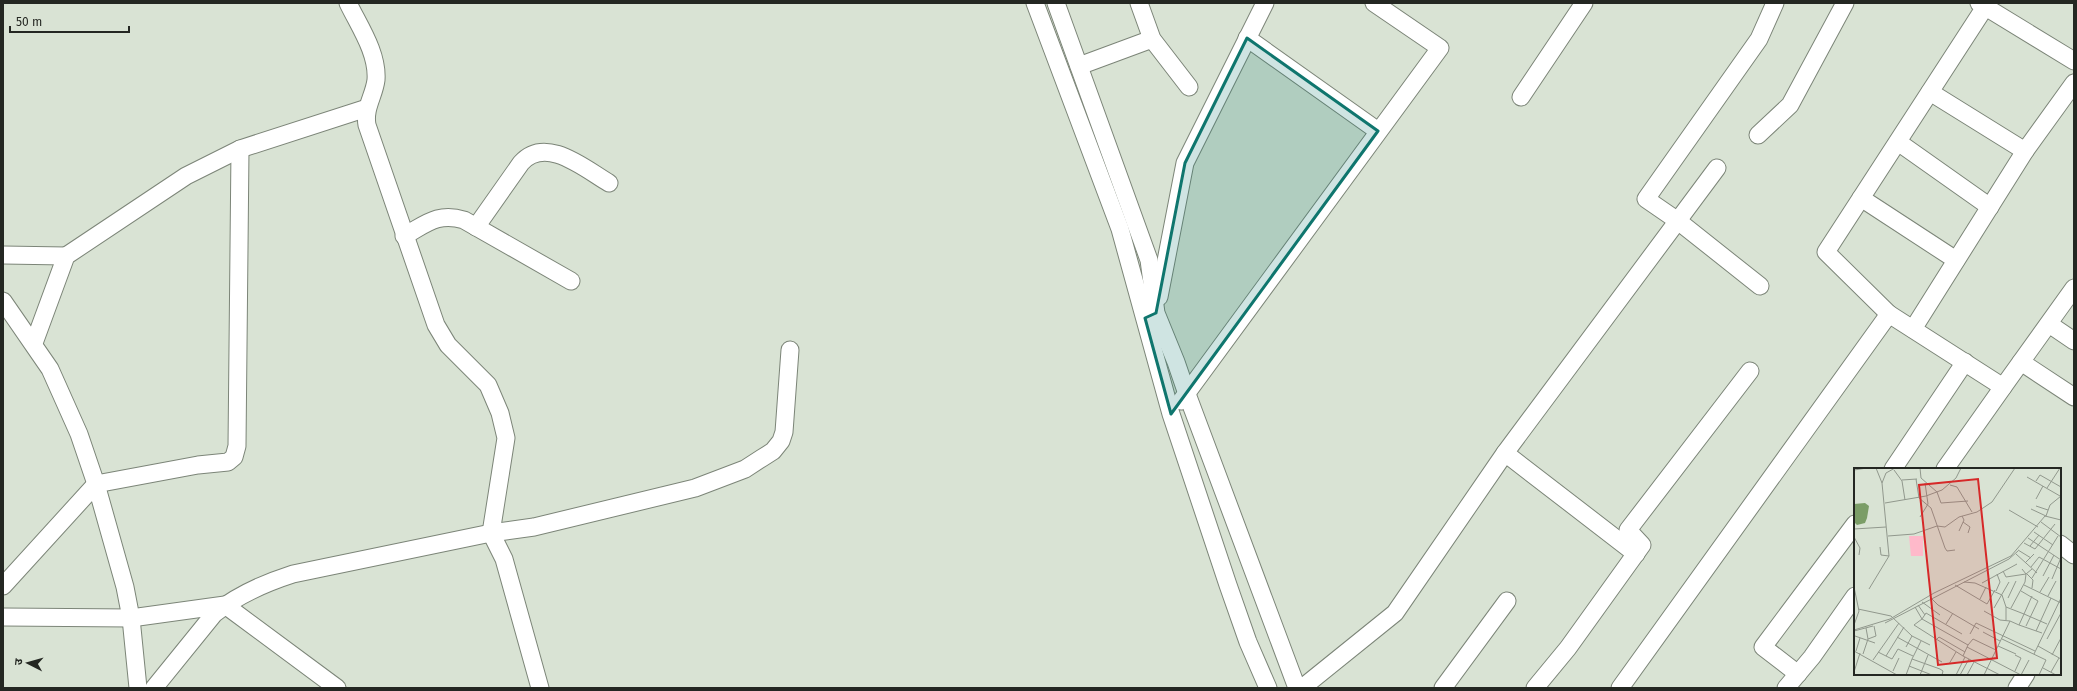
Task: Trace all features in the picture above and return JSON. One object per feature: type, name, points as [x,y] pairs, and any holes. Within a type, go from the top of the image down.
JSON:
[{"type":"street","points":[[348,3],[366,38],[375,65],[376,79],[374,90],[367,108],[367,125],[404,236],[436,325],[448,345],[488,385],[500,413],[506,438],[491,532],[504,559],[540,688]]},
{"type":"street","points":[[1035,3],[1120,229],[1150,316],[1172,414],[1228,585],[1248,642],[1268,688]]},
{"type":"street","points":[[1056,3],[1149,260],[1150,316],[1176,362],[1297,688]]},
{"type":"street","points":[[1139,3],[1152,39],[1189,87]]},
{"type":"street","points":[[1150,316],[1185,163],[1265,3]]},
{"type":"street","points":[[1172,414],[1440,48],[1374,3]]},
{"type":"street","points":[[1522,97],[1584,3]]},
{"type":"street","points":[[1760,286],[1678,221],[1646,199],[1760,39],[1775,3]]},
{"type":"street","points":[[1758,135],[1790,106],[1844,3]]},
{"type":"street","points":[[2003,387],[1889,314],[1826,252],[1930,92],[1982,5],[2074,61]]},
{"type":"street","points":[[1247,38],[1378,132]]},
{"type":"street","points":[[1079,66],[1152,39]]},
{"type":"street","points":[[1913,329],[2025,151],[2074,83]]},
{"type":"street","points":[[1930,92],[2025,151]]},
{"type":"street","points":[[3,255],[66,256],[186,176],[240,149],[367,108]]},
{"type":"street","points":[[1898,142],[1990,207]]},
{"type":"street","points":[[3,586],[96,484],[198,465],[223,463],[234,457],[237,446],[240,149]]},
{"type":"street","points":[[476,227],[521,163],[527,157],[536,153],[555,153],[609,183]]},
{"type":"street","points":[[1302,688],[1395,613],[1505,453],[1717,168]]},
{"type":"street","points":[[1861,198],[1956,260]]},
{"type":"street","points":[[404,236],[431,221],[447,216],[464,220],[571,281]]},
{"type":"street","points":[[34,343],[66,256]]},
{"type":"street","points":[[1950,467],[2003,387],[2074,288]]},
{"type":"street","points":[[3,301],[34,343],[64,396],[96,484],[124,586],[131,618],[138,688]]},
{"type":"street","points":[[1620,688],[1889,314]]},
{"type":"street","points":[[2049,324],[2074,341]]},
{"type":"street","points":[[154,688],[214,614],[225,604],[273,580],[293,574],[491,532],[534,528],[695,488],[745,469],[773,451],[781,441],[784,432],[790,350]]},
{"type":"street","points":[[1894,468],[1965,362]]},
{"type":"street","points":[[2022,362],[2074,397]]},
{"type":"street","points":[[1535,688],[1568,648],[1642,545],[1628,530],[1750,371]]},
{"type":"street","points":[[1505,453],[1636,554]]},
{"type":"street","points":[[1798,674],[1762,646],[1854,525]]},
{"type":"street","points":[[2061,545],[2074,555]]},
{"type":"street","points":[[1786,688],[1854,597]]},
{"type":"street","points":[[1443,688],[1507,601]]},
{"type":"street","points":[[3,617],[131,618],[225,604],[336,688]]},
{"type":"street","points":[[2017,688],[2025,675]]},
{"type":"highlighted area","points":[[1247,38],[1378,131],[1171,414],[1145,318],[1156,313],[1185,163]]}]
